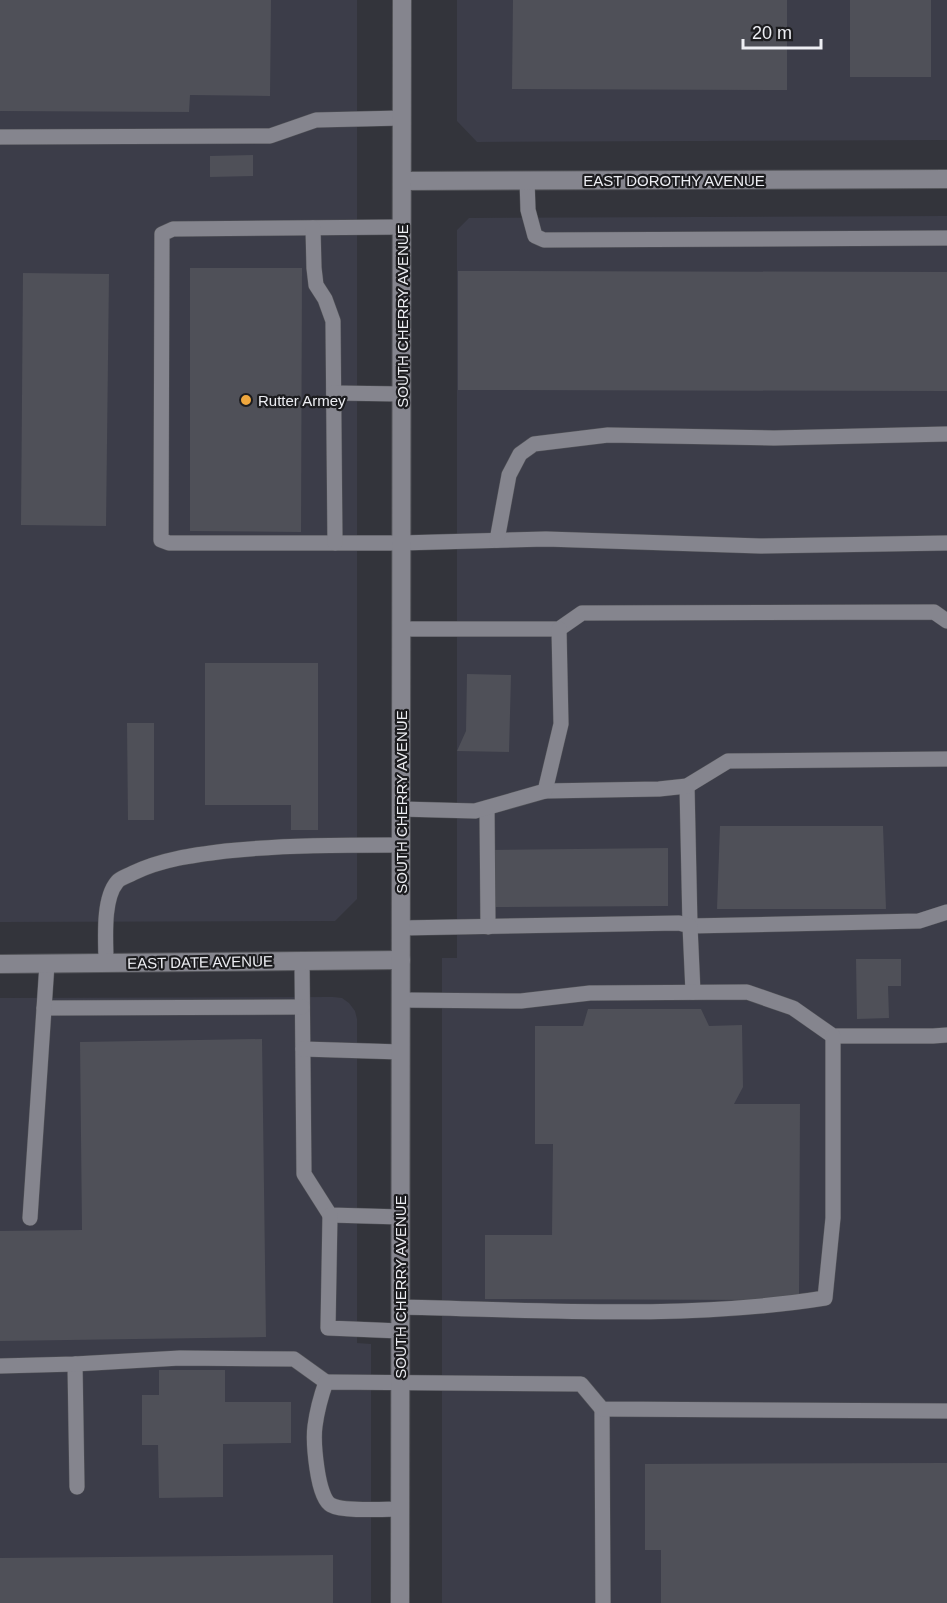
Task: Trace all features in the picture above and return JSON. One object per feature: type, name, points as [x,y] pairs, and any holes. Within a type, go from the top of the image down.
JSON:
[{"type":"street","name":"SOUTH CHERRY AVENUE","points":[[400,1603],[402,0]]},
{"type":"street","name":"EAST DOROTHY AVENUE","points":[[402,181],[947,179]]},
{"type":"street","name":"EAST DATE AVENUE","points":[[0,964],[401,960]]},
{"type":"lane","points":[[0,137],[270,136],[316,120],[402,118]]},
{"type":"lane","points":[[526,180],[528,210],[535,236],[544,240],[947,238]]},
{"type":"lane","points":[[402,227],[173,229],[162,234],[161,540],[169,543],[401,543],[546,539],[760,546],[947,543]]},
{"type":"lane","points":[[313,228],[316,285],[325,299],[333,321],[336,543]]},
{"type":"lane","points":[[334,393],[402,394]]},
{"type":"lane","points":[[497,540],[509,475],[520,454],[534,444],[608,435],[774,438],[947,434]]},
{"type":"lane","points":[[401,629],[559,628],[582,613],[934,612],[947,621]]},
{"type":"lane","points":[[545,791],[561,724],[559,628]]},
{"type":"lane","points":[[401,809],[475,811],[545,791],[659,789],[687,786],[728,761],[947,759]]},
{"type":"lane","points":[[687,786],[693,992]]},
{"type":"lane","points":[[487,808],[488,927]]},
{"type":"lane","points":[[106,963],[109,899],[117,881],[142,869],[186,855],[246,849],[401,845]]},
{"type":"lane","points":[[401,928],[679,923],[690,926],[919,921],[947,912]]},
{"type":"lane","points":[[302,961],[304,1174],[330,1215],[328,1328],[400,1331]]},
{"type":"lane","points":[[30,1218],[47,964]]},
{"type":"lane","points":[[401,1000],[521,1001],[590,993],[747,992],[793,1008],[833,1036],[947,1035]]},
{"type":"lane","points":[[44,1008],[302,1007]]},
{"type":"lane","points":[[400,1307],[592,1311],[720,1310],[825,1298],[833,1218],[833,1036]]},
{"type":"lane","points":[[303,1049],[400,1052]]},
{"type":"lane","points":[[330,1215],[400,1217]]},
{"type":"lane","points":[[0,1366],[180,1358],[294,1359],[326,1382],[581,1384],[602,1408],[603,1603]]},
{"type":"lane","points":[[75,1364],[77,1487]]},
{"type":"lane","points":[[326,1382],[314,1428],[317,1468],[324,1497],[331,1505],[348,1508],[400,1509]]},
{"type":"lane","points":[[602,1408],[947,1411]]},
{"type":"shaded area","points":[[0,0],[357,0],[357,899],[335,921],[0,922]]},
{"type":"shaded area","points":[[457,0],[947,0],[947,140],[477,142],[457,121]]},
{"type":"shaded area","points":[[947,216],[947,1603],[442,1603],[442,958],[457,958],[457,230],[469,218]]},
{"type":"shaded area","points":[[0,998],[342,998],[349,1003],[357,1019],[357,1343],[371,1344],[371,1603],[0,1603]]},
{"type":"building","points":[[0,0],[271,0],[270,96],[190,95],[189,112],[0,111]]},
{"type":"building","points":[[513,0],[787,0],[787,90],[512,89]]},
{"type":"building","points":[[850,0],[931,0],[931,77],[850,77]]},
{"type":"building","points":[[253,155],[253,176],[210,177],[210,156]]},
{"type":"building","name":"Rutter Armey","points":[[190,268],[302,268],[301,532],[190,531]]},
{"type":"building","points":[[458,271],[947,272],[947,391],[458,390]]},
{"type":"building","points":[[23,273],[109,274],[106,526],[21,525]]},
{"type":"building","points":[[205,663],[318,663],[318,830],[291,830],[291,805],[205,805]]},
{"type":"building","points":[[467,674],[511,675],[509,752],[457,751],[466,731]]},
{"type":"building","points":[[127,723],[154,723],[154,820],[128,820]]},
{"type":"building","points":[[720,826],[883,826],[886,909],[717,909]]},
{"type":"building","points":[[668,848],[668,906],[488,907],[488,850]]},
{"type":"building","points":[[856,959],[901,959],[901,986],[888,986],[889,1018],[857,1019]]},
{"type":"building","points":[[588,1009],[701,1009],[709,1026],[742,1025],[743,1087],[734,1104],[800,1104],[799,1300],[485,1299],[485,1235],[552,1235],[553,1144],[535,1144],[535,1026],[583,1026]]},
{"type":"building","points":[[262,1039],[266,1337],[0,1341],[0,1231],[82,1230],[80,1042]]},
{"type":"building","points":[[159,1370],[225,1370],[225,1402],[291,1402],[291,1443],[223,1444],[223,1497],[159,1498],[158,1445],[142,1445],[142,1395],[159,1395]]},
{"type":"building","points":[[947,1463],[947,1603],[661,1603],[661,1550],[645,1550],[645,1464]]},
{"type":"building","points":[[333,1555],[333,1603],[0,1603],[0,1558]]},
{"type":"place","name":"Rutter Armey","points":[[246,400]]}]
